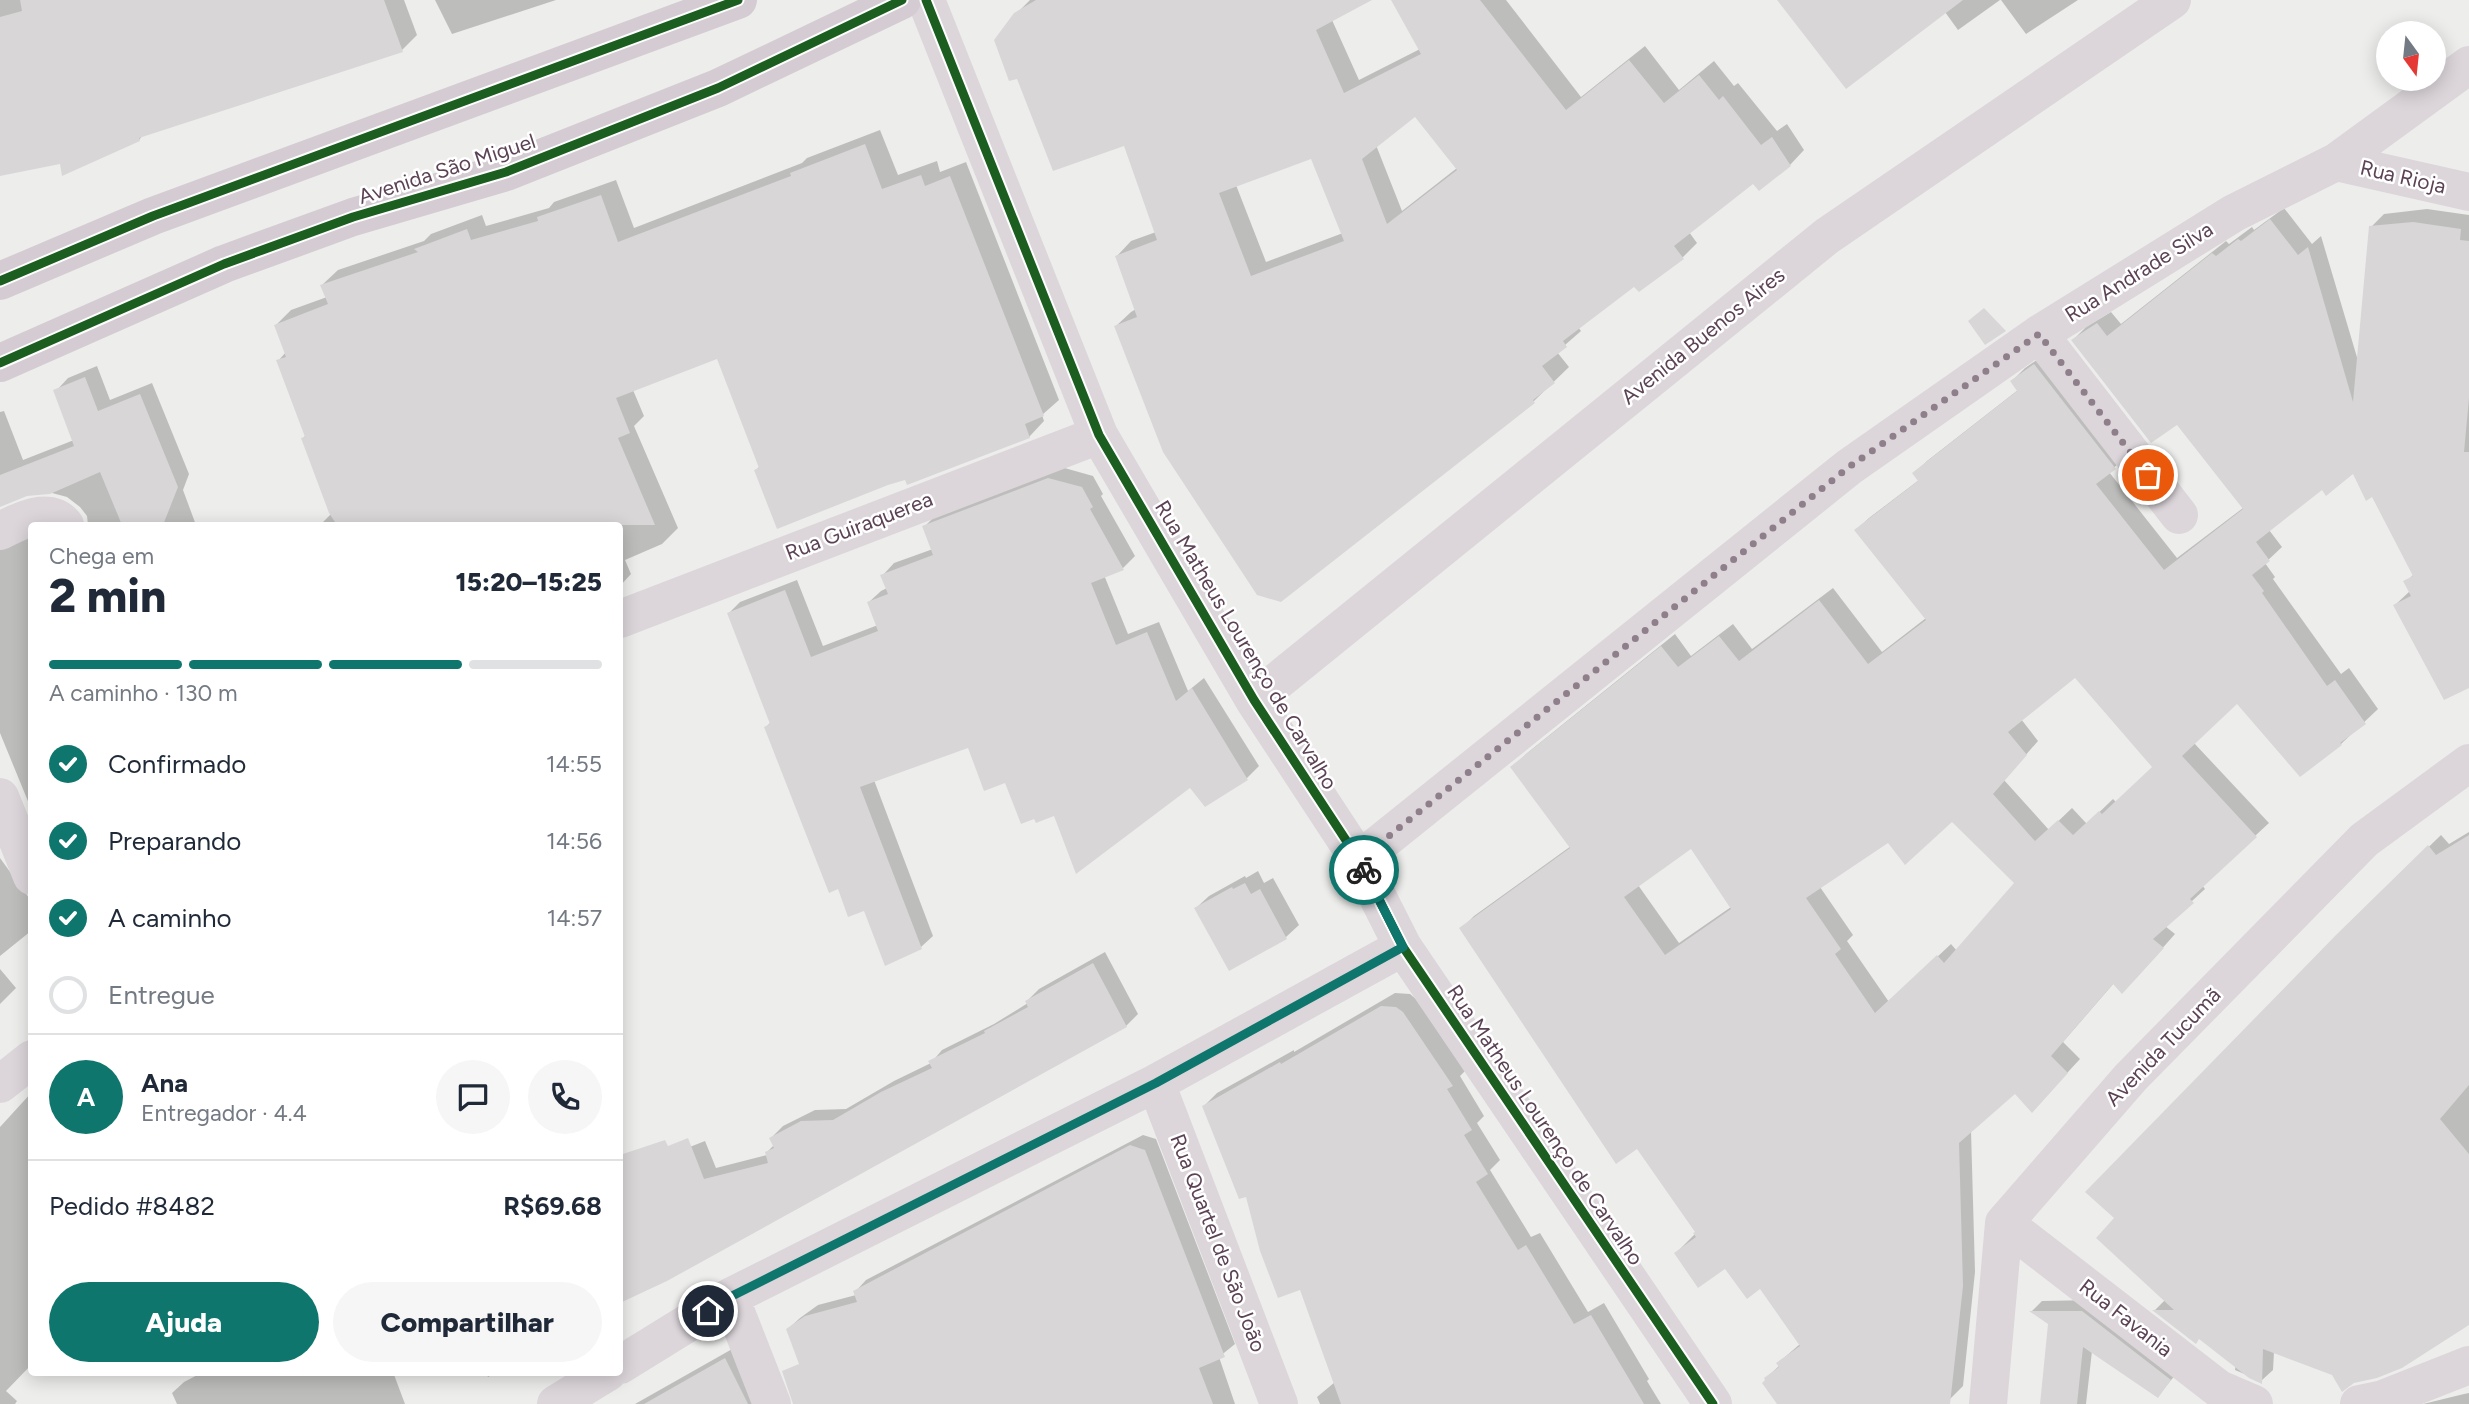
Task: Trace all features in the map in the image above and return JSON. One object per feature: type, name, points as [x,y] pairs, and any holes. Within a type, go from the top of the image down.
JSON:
[{"type":"main road","points":[[0,281],[153,216],[738,0]]},
{"type":"main road","name":"Avenida São Miguel","points":[[0,363],[224,264],[353,218],[506,172],[705,93],[902,0]]},
{"type":"street","name":"Rua Matheus Lourenço de Carvalho","points":[[926,0],[1099,435],[1254,700],[1359,860],[1403,947],[1713,1404]]},
{"type":"street","name":"Avenida Buenos Aires","points":[[1254,700],[1827,236],[2172,0]]},
{"type":"street","name":"Rua Andrade Silva","points":[[1359,860],[1849,467],[2039,334],[2234,213],[2336,162],[2469,65]]},
{"type":"street","name":"Rua Rioja","points":[[2336,162],[2469,192]]},
{"type":"street","points":[[2039,334],[2179,515]]},
{"type":"street","name":"Rua Guiraquerea","points":[[623,618],[1099,435]]},
{"type":"street","points":[[0,531],[27,518],[46,516],[63,522]]},
{"type":"street","name":"Avenida Tucumã","points":[[2004,1223],[2132,1077],[2364,840],[2469,763]]},
{"type":"street","points":[[0,797],[28,866]]},
{"type":"street","points":[[623,1363],[730,1297],[1156,1083],[1403,947]]},
{"type":"street","points":[[0,1084],[28,1062]]},
{"type":"street","name":"Rua Quartel de São João","points":[[1156,1083],[1279,1404]]},
{"type":"street","points":[[1988,1404],[2004,1223]]},
{"type":"street","name":"Rua Favania","points":[[2004,1223],[2219,1389],[2254,1404]]},
{"type":"street","points":[[730,1297],[772,1404]]},
{"type":"street","points":[[2358,1404],[2383,1399],[2469,1366]]},
{"type":"street","points":[[556,1404],[602,1376]]},
{"type":"building","points":[[20,0],[384,0],[403,52],[139,138],[140,141],[62,176],[60,164],[0,176],[0,17],[22,11]]},
{"type":"building","points":[[1036,0],[1372,0],[1316,30],[1344,93],[1421,54],[1391,0],[1480,0],[1566,110],[1629,60],[1664,103],[1699,75],[1719,100],[1723,96],[1761,145],[1772,137],[1791,166],[1759,191],[1753,184],[1674,246],[1684,259],[1639,292],[1634,287],[1563,341],[1567,347],[1542,366],[1555,383],[1533,400],[1535,403],[1281,602],[1257,595],[1163,452],[1114,326],[1137,317],[1115,256],[1157,240],[1124,146],[1053,171],[1017,79],[1009,81],[994,40],[1014,13]],"holes":[[[1415,117],[1457,170],[1387,224],[1362,159]],[[1311,159],[1344,241],[1251,276],[1219,193]]]},
{"type":"building","points":[[1777,0],[1963,0],[1846,89]]},
{"type":"building","points":[[865,144],[882,189],[921,175],[925,186],[950,176],[1044,416],[1025,424],[1030,438],[907,485],[905,480],[888,485],[777,529],[754,470],[759,468],[717,359],[616,398],[630,433],[618,438],[655,525],[623,525],[623,522],[335,522],[329,513],[301,438],[305,437],[276,360],[286,357],[274,325],[328,304],[320,285],[418,252],[414,249],[467,229],[471,240],[538,221],[537,217],[601,195],[618,242],[791,176],[790,173]]},
{"type":"building","points":[[2270,219],[2298,255],[2308,247],[2353,402],[2369,226],[2413,222],[2461,229],[2460,240],[2469,241],[2469,398],[2464,452],[2469,452],[2469,688],[2444,700],[2393,605],[2411,596],[2403,581],[2413,576],[2372,497],[2366,501],[2353,474],[2326,496],[2322,490],[2256,542],[2270,561],[2252,575],[2264,591],[2262,593],[2327,686],[2335,680],[2366,724],[2300,777],[2237,704],[2182,756],[2257,837],[2190,899],[2194,903],[2153,939],[2164,948],[2122,994],[2113,984],[2051,1056],[2068,1073],[2032,1113],[2015,1094],[1959,1143],[1963,1286],[1950,1404],[1777,1404],[1762,1383],[1764,1378],[1779,1367],[1776,1363],[1800,1346],[1760,1289],[1747,1299],[1725,1269],[1698,1288],[1674,1253],[1696,1237],[1693,1233],[1695,1232],[1637,1149],[1616,1164],[1459,928],[1570,848],[1510,767],[1661,646],[1678,667],[1719,636],[1739,661],[1819,600],[1868,664],[1926,620],[1854,530],[1918,481],[1912,473],[2017,391],[2010,381],[2034,364],[2116,469],[2096,484],[2164,570],[2243,509],[2177,425],[2151,443],[2071,340],[2097,323],[2107,336],[2212,253],[2216,256],[2238,239],[2241,241]],"holes":[[[2075,678],[2152,767],[2102,814],[2099,811],[2073,835],[2058,820],[2035,841],[1993,794],[2027,755],[2008,732]],[[1952,822],[2014,883],[1944,963],[1937,955],[1875,1013],[1835,954],[1841,949],[1806,898],[1888,843],[1905,865]],[[1691,849],[1731,909],[1665,955],[1624,897]]]},
{"type":"building","points":[[1984,308],[2006,331],[1985,345],[1968,321]]},
{"type":"building","points":[[85,377],[98,411],[140,394],[178,487],[164,522],[121,522],[100,472],[50,494],[27,496],[0,507],[0,475],[74,446],[53,390]]},
{"type":"building","points":[[1048,478],[1082,487],[1093,507],[1090,509],[1124,570],[1091,583],[1116,645],[1147,632],[1176,701],[1192,688],[1248,780],[1205,807],[1190,788],[1076,874],[1054,816],[1036,823],[1034,819],[1021,824],[1005,783],[984,791],[968,748],[860,787],[922,949],[885,966],[864,911],[848,917],[838,889],[829,893],[764,727],[770,724],[727,613],[785,590],[811,657],[878,631],[867,602],[888,594],[880,575],[933,555],[922,526]]},
{"type":"building","points":[[2469,835],[2469,1085],[2440,1119],[2469,1154],[2469,1325],[2402,1368],[2354,1383],[2342,1392],[2332,1375],[2263,1349],[2262,1384],[2249,1378],[2199,1339],[2196,1344],[2152,1310],[2174,1310],[2096,1238],[2114,1218],[2085,1192],[2336,935],[2428,845],[2436,855]]},
{"type":"building","points":[[1245,883],[1251,894],[1260,889],[1287,939],[1229,971],[1194,908],[1232,887],[1233,889]]},
{"type":"building","points":[[1093,963],[1127,1027],[667,1281],[623,1302],[623,1154],[665,1140],[668,1146],[688,1138],[704,1179],[768,1163],[765,1152],[774,1148],[769,1138],[801,1121],[833,1120],[881,1092],[932,1068],[928,1061],[985,1033],[984,1031],[1028,1007],[1025,1001]]},
{"type":"building","points":[[1381,1006],[1396,1007],[1403,1012],[1453,1086],[1447,1089],[1472,1130],[1464,1135],[1488,1174],[1476,1182],[1518,1250],[1526,1245],[1574,1324],[1591,1315],[1644,1404],[1341,1404],[1300,1290],[1278,1298],[1260,1251],[1246,1197],[1239,1199],[1202,1106]]},
{"type":"building","points":[[1130,1145],[1145,1150],[1225,1357],[1199,1368],[1213,1404],[793,1404],[782,1371],[799,1364],[786,1329],[805,1316],[857,1302],[853,1291]]},
{"type":"building","points":[[2029,1311],[2082,1311],[2171,1380],[2158,1398],[2083,1347],[2077,1404],[2040,1404],[2048,1324]]},
{"type":"building","points":[[725,1358],[748,1404],[644,1404]]},
{"type":"cycle path","points":[[0,281],[153,216],[738,0]]},
{"type":"cycle path","points":[[0,363],[224,264],[353,217],[506,172],[718,88],[902,0]]},
{"type":"cycle path","points":[[926,0],[1099,435],[1254,700],[1359,860],[1403,947],[1713,1404]]},
{"type":"way so far","points":[[1364,870],[1359,860],[1849,467],[2039,334],[2148,475]]},
{"type":"route","points":[[708,1311],[730,1297],[1156,1083],[1403,947],[1364,870]]}]
